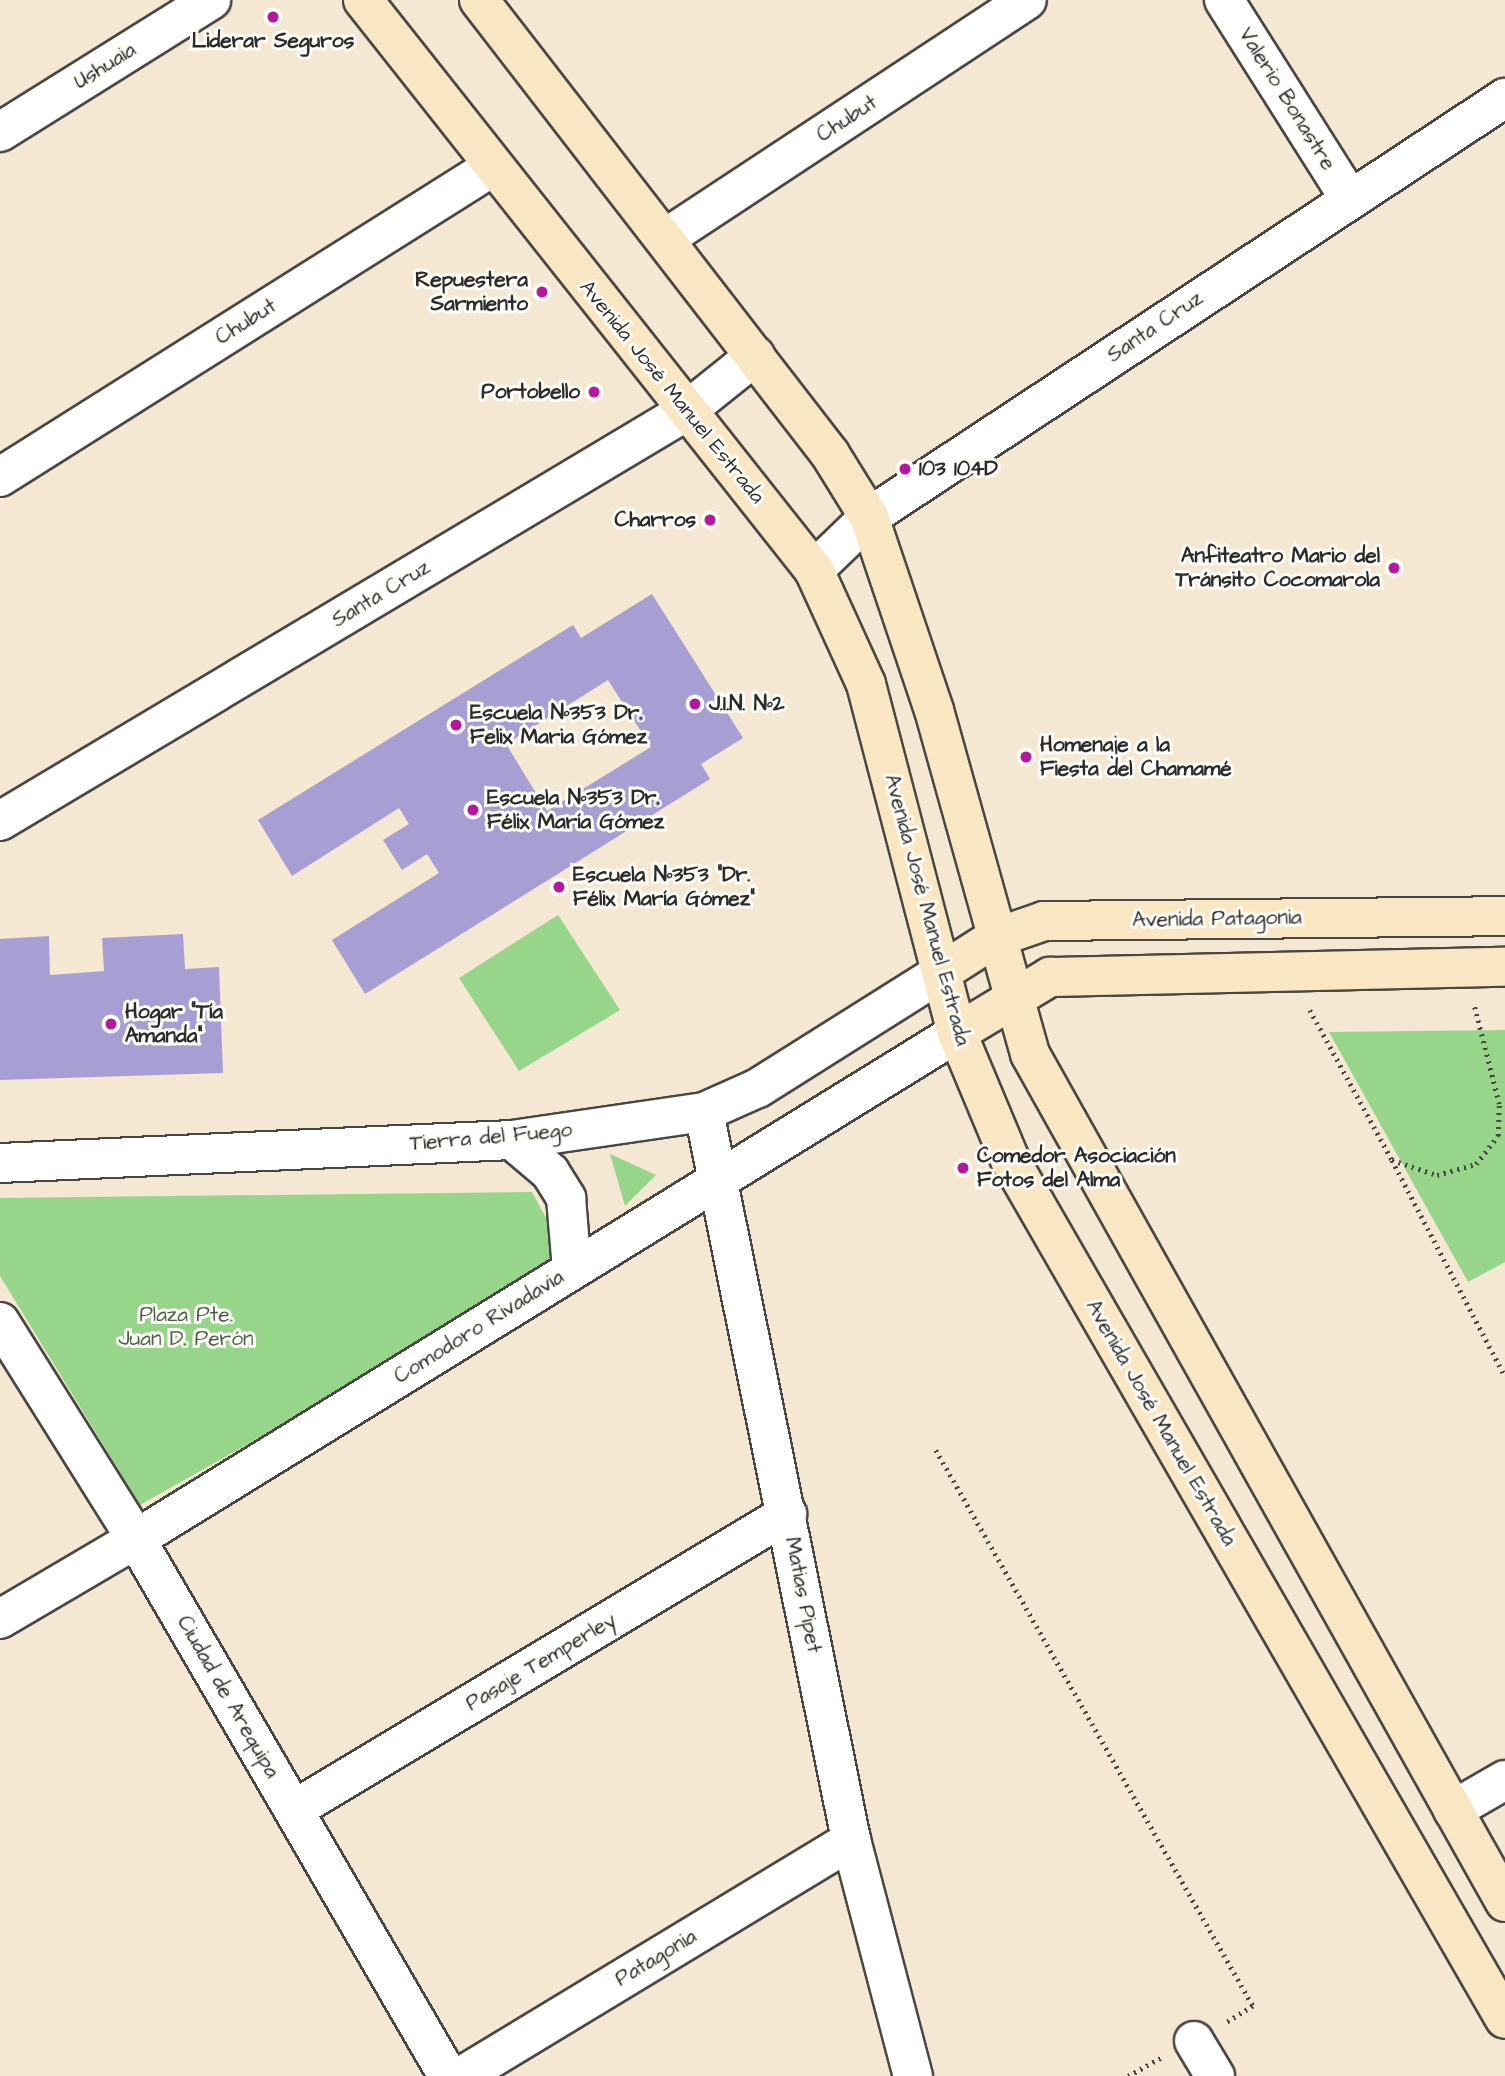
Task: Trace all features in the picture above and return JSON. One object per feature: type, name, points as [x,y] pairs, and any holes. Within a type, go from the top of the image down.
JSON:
[{"type":"main road","name":"Avenida José Manuel Estrada","points":[[363,0],[685,412],[814,569],[866,684],[957,1033],[1010,1160],[1505,2019]]},
{"type":"main road","points":[[479,0],[831,454],[869,517],[934,710],[1011,996],[1030,1054],[1505,1902]]},
{"type":"main road","name":"Avenida Patagonia","points":[[942,972],[995,938],[1044,921],[1505,916]]},
{"type":"main road","points":[[957,1033],[1011,996],[1050,977],[1288,969],[1505,967]]},
{"type":"street","name":"Ushuaia","points":[[0,132],[211,0]]},
{"type":"street","name":"Chubut","points":[[666,238],[1027,0]]},
{"type":"street","name":"Valerio Bonastre","points":[[1224,0],[1349,198]]},
{"type":"street","name":"Santa Cruz","points":[[814,569],[869,517],[1349,198],[1505,98]]},
{"type":"street","name":"Chubut","points":[[0,477],[492,167]]},
{"type":"street","name":"Santa Cruz","points":[[0,821],[685,412],[755,356]]},
{"type":"street","name":"Tierra del Fuego","points":[[0,1163],[512,1140],[704,1112],[758,1088],[942,972]]},
{"type":"street","name":"Comodoro Rivadavia","points":[[0,1619],[957,1033]]},
{"type":"street","name":"Matias Pipet","points":[[704,1112],[720,1177],[851,1840],[913,2076]]},
{"type":"street","points":[[512,1140],[550,1172],[566,1198],[572,1270]]},
{"type":"street","name":"Ciudad de Arequipa","points":[[0,1322],[136,1538],[448,2076]]},
{"type":"street","name":"Pasaje Temperley","points":[[295,1810],[788,1514]]},
{"type":"street","points":[[1453,1810],[1505,1780]]},
{"type":"street","name":"Patagonia","points":[[462,2076],[851,1840]]},
{"type":"street","points":[[1194,2041],[1215,2076]]},
{"type":"path","points":[[1392,1160],[1437,1175],[1476,1164],[1498,1136],[1499,1104],[1464,968]]},
{"type":"path","points":[[1288,969],[1505,1376]]},
{"type":"path","points":[[936,1450],[1253,2006],[1194,2041]]},
{"type":"green space","points":[[558,915],[620,1010],[519,1071],[459,978]]},
{"type":"green space","points":[[1505,1030],[1505,1262],[1468,1282],[1329,1032]]},
{"type":"green space","points":[[610,1154],[656,1175],[625,1206]]},
{"type":"green space","name":"Plaza Pte. Juan D. Perón","points":[[532,1192],[570,1262],[140,1505],[0,1276],[0,1198]]},
{"type":"building","name":"Escuela Nº353 Dr. Félix María Gómez","points":[[652,594],[743,738],[701,764],[710,779],[365,994],[332,940],[439,873],[427,854],[402,870],[383,840],[409,824],[399,808],[292,876],[258,820],[573,625],[581,638]],"holes":[[[608,680],[651,747],[547,811],[506,744]]]},
{"type":"building","name":"Hogar \"Tía Amanda\"","points":[[183,934],[185,969],[219,967],[223,1073],[0,1080],[0,939],[49,936],[50,975],[104,971],[102,938]]},
{"type":"place","name":"Liderar Seguros","points":[[273,17]]},
{"type":"place","name":"Repuestera Sarmiento","points":[[542,292]]},
{"type":"place","name":"Portobello","points":[[594,392]]},
{"type":"place","name":"103 104D","points":[[905,469]]},
{"type":"place","name":"Charros","points":[[710,520]]},
{"type":"place","name":"Anfiteatro Mario del Tránsito Cocomarola","points":[[1394,568]]},
{"type":"place","name":"J.I.N. Nº2","points":[[695,704]]},
{"type":"place","name":"Escuela Nº353 Dr. Felix Maria Gómez","points":[[456,725]]},
{"type":"place","name":"Homenaje a la Fiesta del Chamamé","points":[[1026,757]]},
{"type":"place","name":"Escuela Nº353 Dr. Félix María Gómez","points":[[473,810]]},
{"type":"place","name":"Escuela Nº353 \"Dr. Félix María Gómez\"","points":[[559,887]]},
{"type":"place","name":"Hogar \"Tía Amanda\"","points":[[111,1024]]},
{"type":"place","name":"Comedor Asociación Fotos del Alma","points":[[963,1168]]}]
